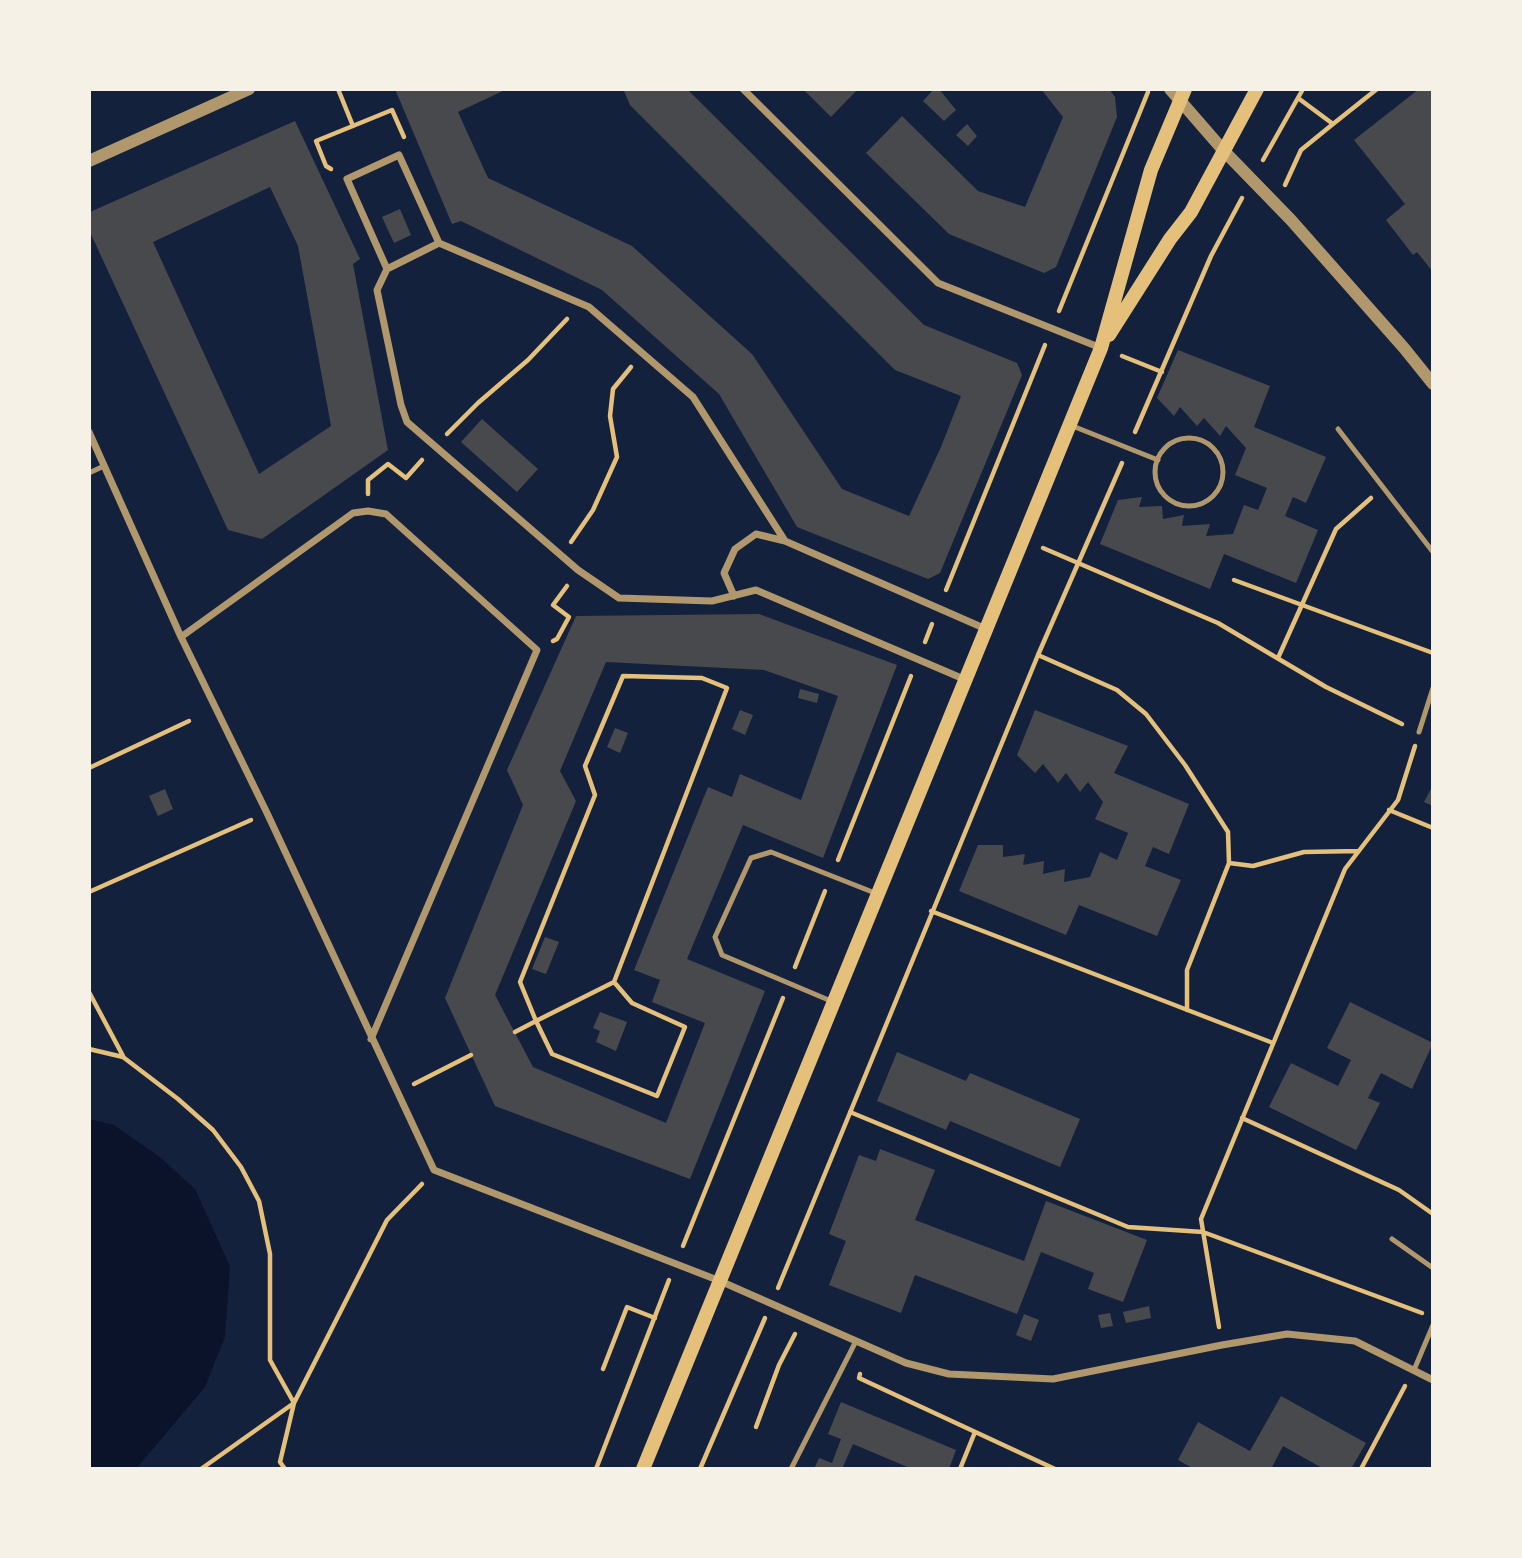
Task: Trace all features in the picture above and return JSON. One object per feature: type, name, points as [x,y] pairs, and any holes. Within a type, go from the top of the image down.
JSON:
[{"type":"main road","points":[[1101,348],[1170,239],[1191,212],[1257,89]]},
{"type":"main road","points":[[643,1469],[1101,348],[1151,170],[1183,95]]},
{"type":"street","points":[[89,162],[249,89]]},
{"type":"street","points":[[743,89],[938,283],[1101,348]]},
{"type":"street","points":[[1170,89],[1183,95],[1223,150],[1276,205],[1433,384]]},
{"type":"street","points":[[387,269],[347,179],[399,155],[439,243],[582,303],[692,397],[785,541]]},
{"type":"street","points":[[439,243],[387,269],[377,290],[407,422],[561,556],[619,598],[712,601],[756,590],[966,680]]},
{"type":"street","points":[[89,432],[181,637],[435,1170],[720,1281],[906,1363],[949,1374],[1053,1379],[1287,1334],[1355,1341],[1433,1380]]},
{"type":"street","points":[[181,637],[353,513],[368,511],[386,513],[537,650],[371,1039]]},
{"type":"street","points":[[734,596],[724,573],[735,549],[756,534],[785,541],[986,629]]},
{"type":"lane","points":[[1070,425],[1158,460]]},
{"type":"lane","points":[[1338,429],[1433,552]]},
{"type":"lane","points":[[1184,437],[1206,441],[1220,456],[1224,478],[1213,497],[1194,507],[1173,503],[1158,487],[1155,466],[1158,460],[1165,447],[1184,437]]},
{"type":"lane","points":[[89,473],[104,466]]},
{"type":"lane","points":[[1419,732],[1433,688]]},
{"type":"lane","points":[[834,1002],[722,955],[715,937],[751,858],[771,852],[878,894]]},
{"type":"lane","points":[[1392,1239],[1433,1268]]},
{"type":"lane","points":[[1414,1370],[1433,1325]]},
{"type":"lane","points":[[791,1469],[856,1341]]},
{"type":"path","points":[[338,89],[353,126]]},
{"type":"path","points":[[596,1469],[918,659],[1150,89]]},
{"type":"path","points":[[700,1469],[772,1304],[1038,655],[1211,256],[1303,89]]},
{"type":"path","points":[[1276,205],[1301,150],[1377,89]]},
{"type":"path","points":[[1298,98],[1333,124]]},
{"type":"path","points":[[347,179],[326,166],[316,141],[392,110],[404,136],[399,155]]},
{"type":"path","points":[[435,446],[478,403],[528,360],[582,303]]},
{"type":"path","points":[[1101,348],[1162,372]]},
{"type":"path","points":[[561,556],[593,510],[617,457],[610,416],[613,388],[642,353]]},
{"type":"path","points":[[376,474],[388,464],[406,478]]},
{"type":"path","points":[[1278,658],[1336,528],[1383,488]]},
{"type":"path","points":[[1023,539],[1218,623],[1326,687],[1419,732],[1398,800],[1345,869],[1200,1219],[1222,1345]]},
{"type":"path","points":[[1234,580],[1433,653]]},
{"type":"path","points":[[553,605],[569,617],[557,639]]},
{"type":"path","points":[[1038,655],[1117,690],[1146,714],[1185,765],[1228,832],[1229,863],[1187,970],[1187,1010]]},
{"type":"path","points":[[514,1031],[536,1021],[614,982],[727,688],[702,678],[623,676],[585,766],[595,795],[520,982],[536,1021],[552,1054],[657,1096],[685,1027],[632,1003],[614,982]]},
{"type":"path","points":[[90,766],[189,721]]},
{"type":"path","points":[[1389,810],[1433,828]]},
{"type":"path","points":[[89,892],[267,813]]},
{"type":"path","points":[[1229,863],[1253,866],[1304,852],[1358,851]]},
{"type":"path","points":[[931,911],[1273,1043]]},
{"type":"path","points":[[89,992],[123,1057],[214,1130],[242,1167],[260,1201],[270,1255],[270,1360],[294,1403]]},
{"type":"path","points":[[89,1049],[123,1057]]},
{"type":"path","points":[[397,1092],[471,1055]]},
{"type":"path","points":[[850,1112],[1128,1227],[1203,1232],[1433,1318]]},
{"type":"path","points":[[1242,1118],[1399,1190],[1433,1214]]},
{"type":"path","points":[[275,1469],[280,1462],[294,1403],[387,1220],[435,1170]]},
{"type":"path","points":[[603,1368],[627,1307],[655,1318]]},
{"type":"path","points":[[755,1427],[779,1365],[804,1318]]},
{"type":"path","points":[[868,1346],[859,1378],[1055,1469]]},
{"type":"path","points":[[1361,1469],[1414,1370]]},
{"type":"path","points":[[201,1469],[294,1403]]},
{"type":"path","points":[[960,1469],[975,1432]]},
{"type":"path","points":[[280,1462],[285,1469]]},
{"type":"water","points":[[89,1119],[114,1125],[161,1158],[195,1189],[230,1266],[225,1337],[205,1387],[136,1469],[89,1469]]},
{"type":"building","points":[[395,89],[507,89],[458,112],[488,178],[632,246],[752,354],[842,489],[909,516],[961,396],[895,370],[630,105],[623,89],[687,89],[924,325],[1017,363],[1022,375],[940,573],[928,579],[797,527],[719,394],[602,290],[461,221],[452,224]]},
{"type":"building","points":[[803,89],[858,89],[831,117]]},
{"type":"building","points":[[934,89],[939,89],[956,110],[944,121],[923,101]]},
{"type":"building","points":[[1041,89],[1109,89],[1115,97],[1117,117],[1056,267],[1044,273],[949,234],[866,153],[902,116],[978,191],[1025,207],[1063,117]]},
{"type":"building","points":[[1419,89],[1433,89],[1433,272],[1417,252],[1413,255],[1386,220],[1405,204],[1354,140]]},
{"type":"building","points":[[295,121],[360,259],[353,264],[388,450],[262,539],[228,530],[89,230],[90,212]],"holes":[[[270,187],[298,246],[331,426],[259,474],[153,242]]]},
{"type":"building","points":[[967,124],[977,136],[968,146],[956,135]]},
{"type":"building","points":[[400,209],[411,235],[394,243],[382,217]]},
{"type":"building","points":[[1178,350],[1270,386],[1254,427],[1326,457],[1306,503],[1293,497],[1285,516],[1318,530],[1296,583],[1224,554],[1210,589],[1100,544],[1118,500],[1142,497],[1139,507],[1162,506],[1163,519],[1184,515],[1182,526],[1210,524],[1206,536],[1233,534],[1244,505],[1258,510],[1267,488],[1235,475],[1246,448],[1226,426],[1220,436],[1204,418],[1197,426],[1180,407],[1174,416],[1157,398]]},
{"type":"building","points":[[482,419],[538,469],[517,492],[461,442]]},
{"type":"building","points":[[759,614],[897,665],[823,858],[743,825],[687,959],[765,991],[690,1179],[495,1106],[445,998],[523,805],[507,770],[576,616]],"holes":[[[606,662],[764,670],[838,696],[801,800],[740,774],[732,797],[708,787],[634,970],[660,980],[652,1002],[705,1023],[666,1123],[533,1067],[495,995],[576,801],[560,771]]]},
{"type":"building","points":[[800,689],[819,694],[817,703],[798,698]]},
{"type":"building","points":[[740,710],[753,715],[745,735],[732,729]]},
{"type":"building","points":[[1035,710],[1128,746],[1114,773],[1189,804],[1169,854],[1153,847],[1145,866],[1181,880],[1157,936],[1079,905],[1066,935],[959,891],[978,845],[1003,845],[1003,857],[1025,854],[1023,865],[1044,861],[1043,874],[1065,869],[1064,882],[1090,877],[1100,852],[1117,860],[1128,833],[1095,819],[1103,802],[1088,782],[1080,792],[1066,773],[1058,783],[1043,764],[1035,773],[1017,755]]},
{"type":"building","points":[[615,728],[628,733],[620,753],[607,747]]},
{"type":"building","points":[[1433,785],[1433,806],[1424,802]]},
{"type":"building","points":[[165,789],[173,809],[158,816],[149,796]]},
{"type":"building","points":[[545,937],[559,942],[546,974],[532,969]]},
{"type":"building","points":[[1350,1002],[1433,1043],[1412,1089],[1381,1073],[1368,1098],[1380,1103],[1356,1150],[1269,1107],[1291,1063],[1338,1086],[1351,1060],[1327,1048]]},
{"type":"building","points":[[600,1012],[627,1022],[616,1051],[596,1042],[600,1031],[593,1028]]},
{"type":"building","points":[[897,1052],[966,1081],[970,1073],[1080,1119],[1060,1167],[950,1121],[946,1130],[877,1101]]},
{"type":"building","points":[[880,1149],[935,1170],[915,1220],[1024,1261],[1046,1201],[1147,1240],[1123,1302],[1088,1289],[1094,1273],[1041,1252],[1017,1314],[915,1275],[901,1313],[829,1285],[846,1241],[829,1234],[859,1155],[876,1161]]},
{"type":"building","points":[[1149,1306],[1151,1318],[1126,1323],[1123,1312]]},
{"type":"building","points":[[1110,1313],[1113,1326],[1101,1328],[1098,1315]]},
{"type":"building","points":[[1024,1314],[1039,1320],[1031,1341],[1016,1335]]},
{"type":"building","points":[[1281,1396],[1366,1443],[1351,1469],[1324,1469],[1283,1446],[1271,1469],[1194,1469],[1178,1460],[1198,1422],[1250,1451]]},
{"type":"building","points":[[841,1402],[956,1450],[949,1469],[912,1469],[853,1444],[842,1469],[814,1469],[819,1458],[832,1463],[841,1439],[828,1434]]}]
